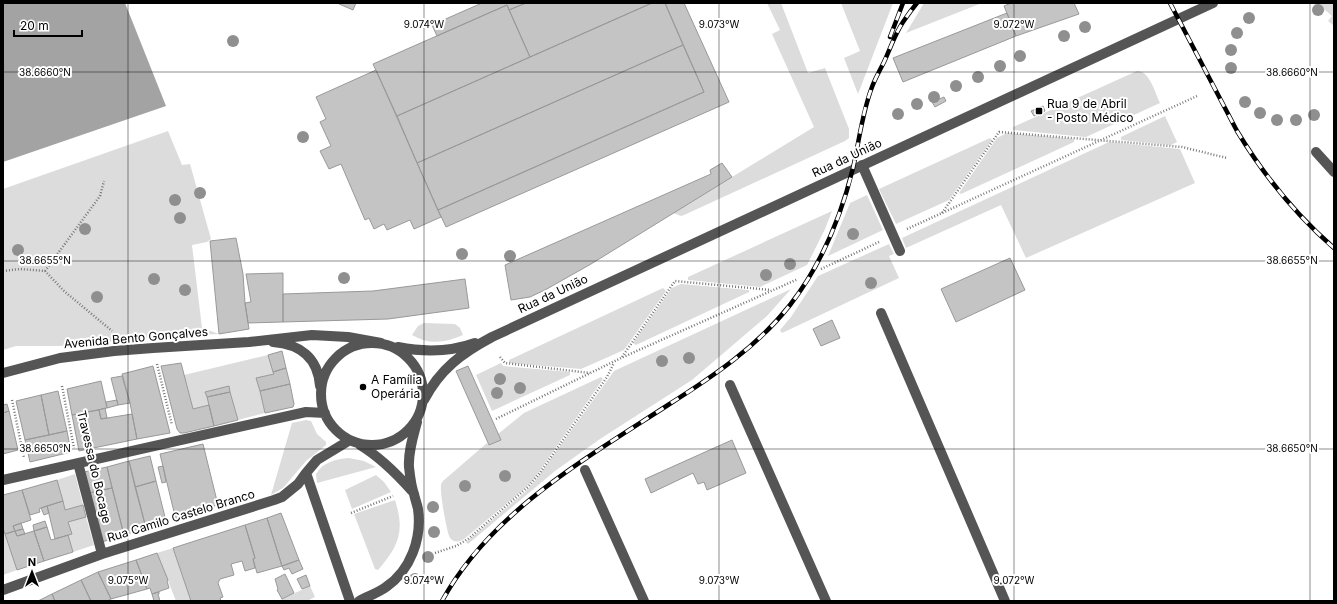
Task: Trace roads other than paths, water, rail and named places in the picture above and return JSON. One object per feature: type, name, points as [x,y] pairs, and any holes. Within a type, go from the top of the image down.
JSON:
[{"type":"street","name":"Rua da União","points":[[424,400],[430,388],[447,367],[474,346],[1213,3]]},
{"type":"street","points":[[1316,152],[1334,172]]},
{"type":"street","points":[[862,165],[900,251]]},
{"type":"street","points":[[880,313],[1005,601]]},
{"type":"street","points":[[249,342],[296,336],[348,337],[393,346],[404,353],[417,368],[420,374],[424,400],[411,448],[409,465],[413,493],[418,507],[419,524],[417,540],[413,553],[406,567],[397,577],[386,587],[359,601]]},
{"type":"street","name":"Rua da União","points":[[393,346],[410,350],[439,351],[471,344],[492,337]]},
{"type":"street","points":[[249,342],[275,342],[291,345],[303,351],[317,368],[320,378],[322,402],[325,414],[331,424],[339,433],[375,455],[391,467],[413,493]]},
{"type":"street","name":"Avenida Bento Gonçalves","points":[[3,373],[60,358],[114,351],[249,342]]},
{"type":"street","points":[[321,391],[327,369],[334,359],[355,345],[380,343]]},
{"type":"street","points":[[730,385],[826,601]]},
{"type":"street","points":[[3,480],[306,412],[325,414]]},
{"type":"street","points":[[353,441],[372,445],[387,443],[401,437],[412,427],[420,414]]},
{"type":"street","name":"Rua Camilo Castelo Branco","points":[[3,590],[102,554],[274,500],[291,491],[317,460],[325,454],[353,441]]},
{"type":"street","name":"Travessa do Bocage","points":[[78,463],[102,554]]},
{"type":"street","points":[[585,470],[644,601]]},
{"type":"street","points":[[306,473],[350,601]]},
{"type":"railway","points":[[890,37],[903,3]]},
{"type":"railway","points":[[442,601],[462,569],[486,540],[513,514],[573,467],[701,383],[733,360],[763,334],[790,305],[811,274],[829,240],[848,186],[863,117],[872,87],[898,31],[917,3]]},
{"type":"railway","points":[[1170,3],[1237,131],[1247,147],[1293,208],[1334,248]]},
{"type":"place","name":"Rua 9 de Abril - Posto Médico","points":[[1039,111]]},
{"type":"place","name":"A Família Operária","points":[[363,387]]}]
